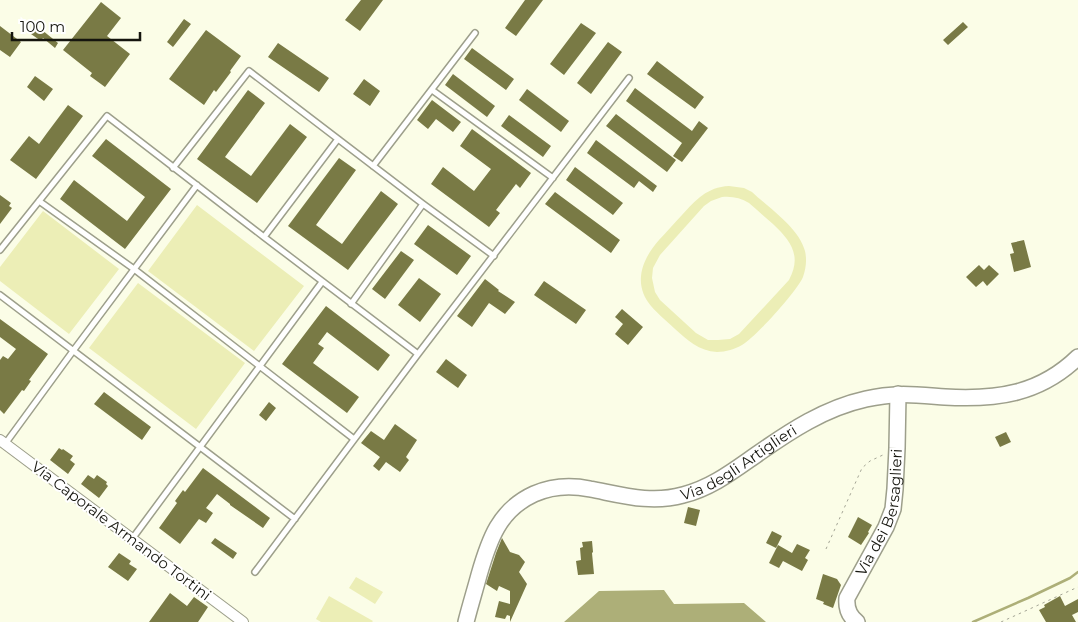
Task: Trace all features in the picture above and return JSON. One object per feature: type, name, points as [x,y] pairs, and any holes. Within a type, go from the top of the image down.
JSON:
[{"type":"street","name":"Via degli Artiglieri","points":[[466,622],[491,537],[507,513],[515,505],[528,497],[545,490],[566,487],[584,488],[645,499],[664,499],[689,494],[724,477],[774,443],[825,412],[844,405],[898,394],[966,397],[994,396],[1016,392],[1047,381],[1078,357]]},
{"type":"street","name":"Via dei Bersaglieri","points":[[857,622],[848,612],[847,598],[886,527],[891,514],[895,489],[898,394]]},
{"type":"street","name":"Via Caporale Armando Tortini","points":[[3,442],[243,622]]},
{"type":"lane","points":[[373,166],[475,33]]},
{"type":"lane","points":[[173,168],[249,71],[494,256]]},
{"type":"lane","points":[[255,572],[418,354],[629,78]]},
{"type":"lane","points":[[432,90],[553,178]]},
{"type":"lane","points":[[0,250],[106,116],[418,354]]},
{"type":"lane","points":[[264,237],[338,139]]},
{"type":"lane","points":[[3,442],[197,185]]},
{"type":"lane","points":[[39,201],[134,269],[354,440]]},
{"type":"lane","points":[[351,304],[423,204]]},
{"type":"lane","points":[[132,539],[322,282]]},
{"type":"lane","points":[[0,296],[295,520]]},
{"type":"path","points":[[826,549],[862,468],[870,461],[897,448]]},
{"type":"path","points":[[1001,622],[1078,586]]},
{"type":"shaded area","points":[[721,187],[744,188],[752,192],[775,212],[797,234],[805,251],[806,261],[804,274],[799,284],[766,324],[742,345],[730,350],[717,352],[705,350],[694,344],[657,313],[644,294],[641,277],[645,261],[659,240],[697,199]],"holes":[[[722,197],[733,197],[749,203],[773,224],[793,249],[795,264],[789,280],[739,334],[730,339],[708,340],[696,333],[660,300],[655,292],[652,278],[653,268],[660,255],[704,206]]]},
{"type":"shaded area","points":[[197,205],[304,286],[254,351],[148,271]]},
{"type":"shaded area","points":[[43,211],[119,269],[69,334],[0,281],[0,267]]},
{"type":"shaded area","points":[[138,283],[245,363],[196,429],[89,348]]},
{"type":"shaded area","points":[[356,577],[383,592],[375,604],[349,588]]},
{"type":"shaded area","points":[[664,590],[674,604],[744,603],[766,622],[564,622],[599,591]]},
{"type":"shaded area","points":[[329,596],[373,621],[321,622],[316,619]]},
{"type":"building","points":[[361,0],[383,0],[360,31],[345,20]]},
{"type":"building","points":[[525,0],[543,0],[516,36],[505,28]]},
{"type":"building","points":[[101,2],[121,18],[107,36],[130,54],[105,87],[90,76],[92,73],[63,50]]},
{"type":"building","points":[[184,19],[191,24],[173,47],[167,42]]},
{"type":"building","points":[[963,22],[968,27],[948,45],[943,40]]},
{"type":"building","points":[[581,23],[596,33],[564,75],[550,64]]},
{"type":"building","points":[[0,26],[21,42],[10,57],[0,50]]},
{"type":"building","points":[[36,28],[42,30],[58,43],[55,48],[43,38],[41,41],[31,34]]},
{"type":"building","points":[[206,30],[241,56],[216,92],[214,90],[204,105],[169,79]]},
{"type":"building","points":[[608,42],[622,52],[591,94],[577,83]]},
{"type":"building","points":[[278,43],[329,78],[319,92],[268,57]]},
{"type":"building","points":[[472,48],[514,79],[506,90],[464,59]]},
{"type":"building","points":[[657,61],[704,97],[695,109],[647,74]]},
{"type":"building","points":[[453,74],[495,106],[487,117],[445,85]]},
{"type":"building","points":[[35,76],[53,89],[44,101],[27,87]]},
{"type":"building","points":[[364,79],[380,91],[370,106],[353,94]]},
{"type":"building","points":[[635,88],[692,131],[699,121],[708,128],[682,162],[673,156],[682,143],[626,101]]},
{"type":"building","points":[[527,89],[569,121],[561,132],[519,100]]},
{"type":"building","points":[[248,90],[265,103],[225,157],[251,176],[290,124],[307,137],[257,203],[197,159]]},
{"type":"building","points":[[432,100],[461,122],[453,132],[436,119],[428,129],[417,120]]},
{"type":"building","points":[[68,105],[83,116],[36,179],[10,160],[29,136],[39,144]]},
{"type":"building","points":[[616,114],[676,160],[667,172],[606,126]]},
{"type":"building","points":[[509,115],[551,146],[543,157],[501,126]]},
{"type":"building","points":[[472,129],[531,173],[520,188],[516,184],[496,210],[500,213],[489,227],[431,184],[443,167],[474,191],[491,169],[460,146]]},
{"type":"building","points":[[106,139],[171,189],[125,249],[60,199],[74,180],[127,221],[145,197],[92,156]]},
{"type":"building","points":[[596,140],[657,186],[653,192],[639,181],[634,188],[587,153]]},
{"type":"building","points":[[339,158],[356,170],[316,225],[342,244],[381,191],[398,204],[348,270],[288,226]]},
{"type":"building","points":[[575,167],[623,203],[613,215],[566,180]]},
{"type":"building","points":[[555,192],[620,240],[611,253],[545,204]]},
{"type":"building","points":[[0,195],[11,203],[9,206],[12,208],[0,224]]},
{"type":"building","points":[[428,225],[471,256],[457,275],[414,244]]},
{"type":"building","points":[[1024,240],[1031,267],[1014,272],[1010,254],[1014,253],[1011,243]]},
{"type":"building","points":[[401,251],[414,260],[385,299],[372,289]]},
{"type":"building","points":[[979,265],[984,270],[989,265],[999,274],[987,286],[983,281],[976,287],[966,277]]},
{"type":"building","points":[[419,278],[441,294],[420,322],[398,305]]},
{"type":"building","points":[[485,279],[498,291],[515,302],[505,314],[489,303],[472,327],[457,316]]},
{"type":"building","points":[[544,281],[586,310],[576,324],[534,295]]},
{"type":"building","points":[[326,306],[390,355],[378,371],[327,332],[318,344],[324,348],[313,363],[359,397],[347,413],[282,364]]},
{"type":"building","points":[[622,309],[643,327],[628,345],[615,334],[623,324],[615,317]]},
{"type":"building","points":[[0,319],[48,354],[29,380],[31,381],[24,391],[22,390],[4,414],[0,410],[0,360],[3,356],[8,359],[16,349],[0,337]]},
{"type":"building","points":[[446,359],[467,375],[458,388],[436,372]]},
{"type":"building","points":[[104,392],[151,427],[142,440],[94,404]]},
{"type":"building","points":[[269,402],[276,408],[266,421],[259,415]]},
{"type":"building","points":[[395,424],[417,440],[406,457],[409,460],[400,472],[386,462],[379,471],[373,466],[380,457],[361,443],[371,431],[384,440]]},
{"type":"building","points":[[1006,432],[1011,442],[1000,447],[995,437]]},
{"type":"building","points":[[59,448],[73,456],[70,460],[75,464],[68,474],[50,460]]},
{"type":"building","points":[[203,468],[270,518],[263,528],[217,494],[206,508],[213,513],[206,523],[199,519],[180,544],[159,528],[177,503],[175,501],[183,490],[185,492]]},
{"type":"building","points":[[88,475],[94,479],[97,475],[107,482],[108,486],[99,498],[81,484]]},
{"type":"building","points":[[688,507],[700,510],[696,526],[684,523]]},
{"type":"building","points":[[858,517],[872,525],[861,545],[848,537]]},
{"type":"building","points":[[772,531],[782,536],[776,548],[766,543]]},
{"type":"building","points":[[215,538],[237,553],[233,559],[211,543]]},
{"type":"building","points":[[502,538],[510,552],[519,555],[525,562],[519,572],[527,584],[510,622],[510,616],[507,615],[505,619],[495,617],[499,601],[510,604],[510,591],[499,586],[497,591],[486,584]]},
{"type":"building","points":[[592,541],[594,574],[578,575],[576,561],[581,560],[580,548],[583,547],[582,542]]},
{"type":"building","points":[[797,544],[810,550],[805,558],[808,560],[802,571],[783,561],[779,568],[769,563],[778,545],[792,553]]},
{"type":"building","points":[[119,553],[131,561],[129,564],[137,569],[128,581],[108,567]]},
{"type":"building","points":[[823,574],[837,579],[841,585],[833,608],[816,599]]},
{"type":"building","points":[[170,593],[187,606],[194,597],[208,607],[198,622],[149,622]]},
{"type":"building","points":[[1060,596],[1065,606],[1078,599],[1078,612],[1072,615],[1076,622],[1046,622],[1039,610]]},
{"type":"waterway","points":[[973,622],[1028,598],[1070,578],[1078,572]]}]
